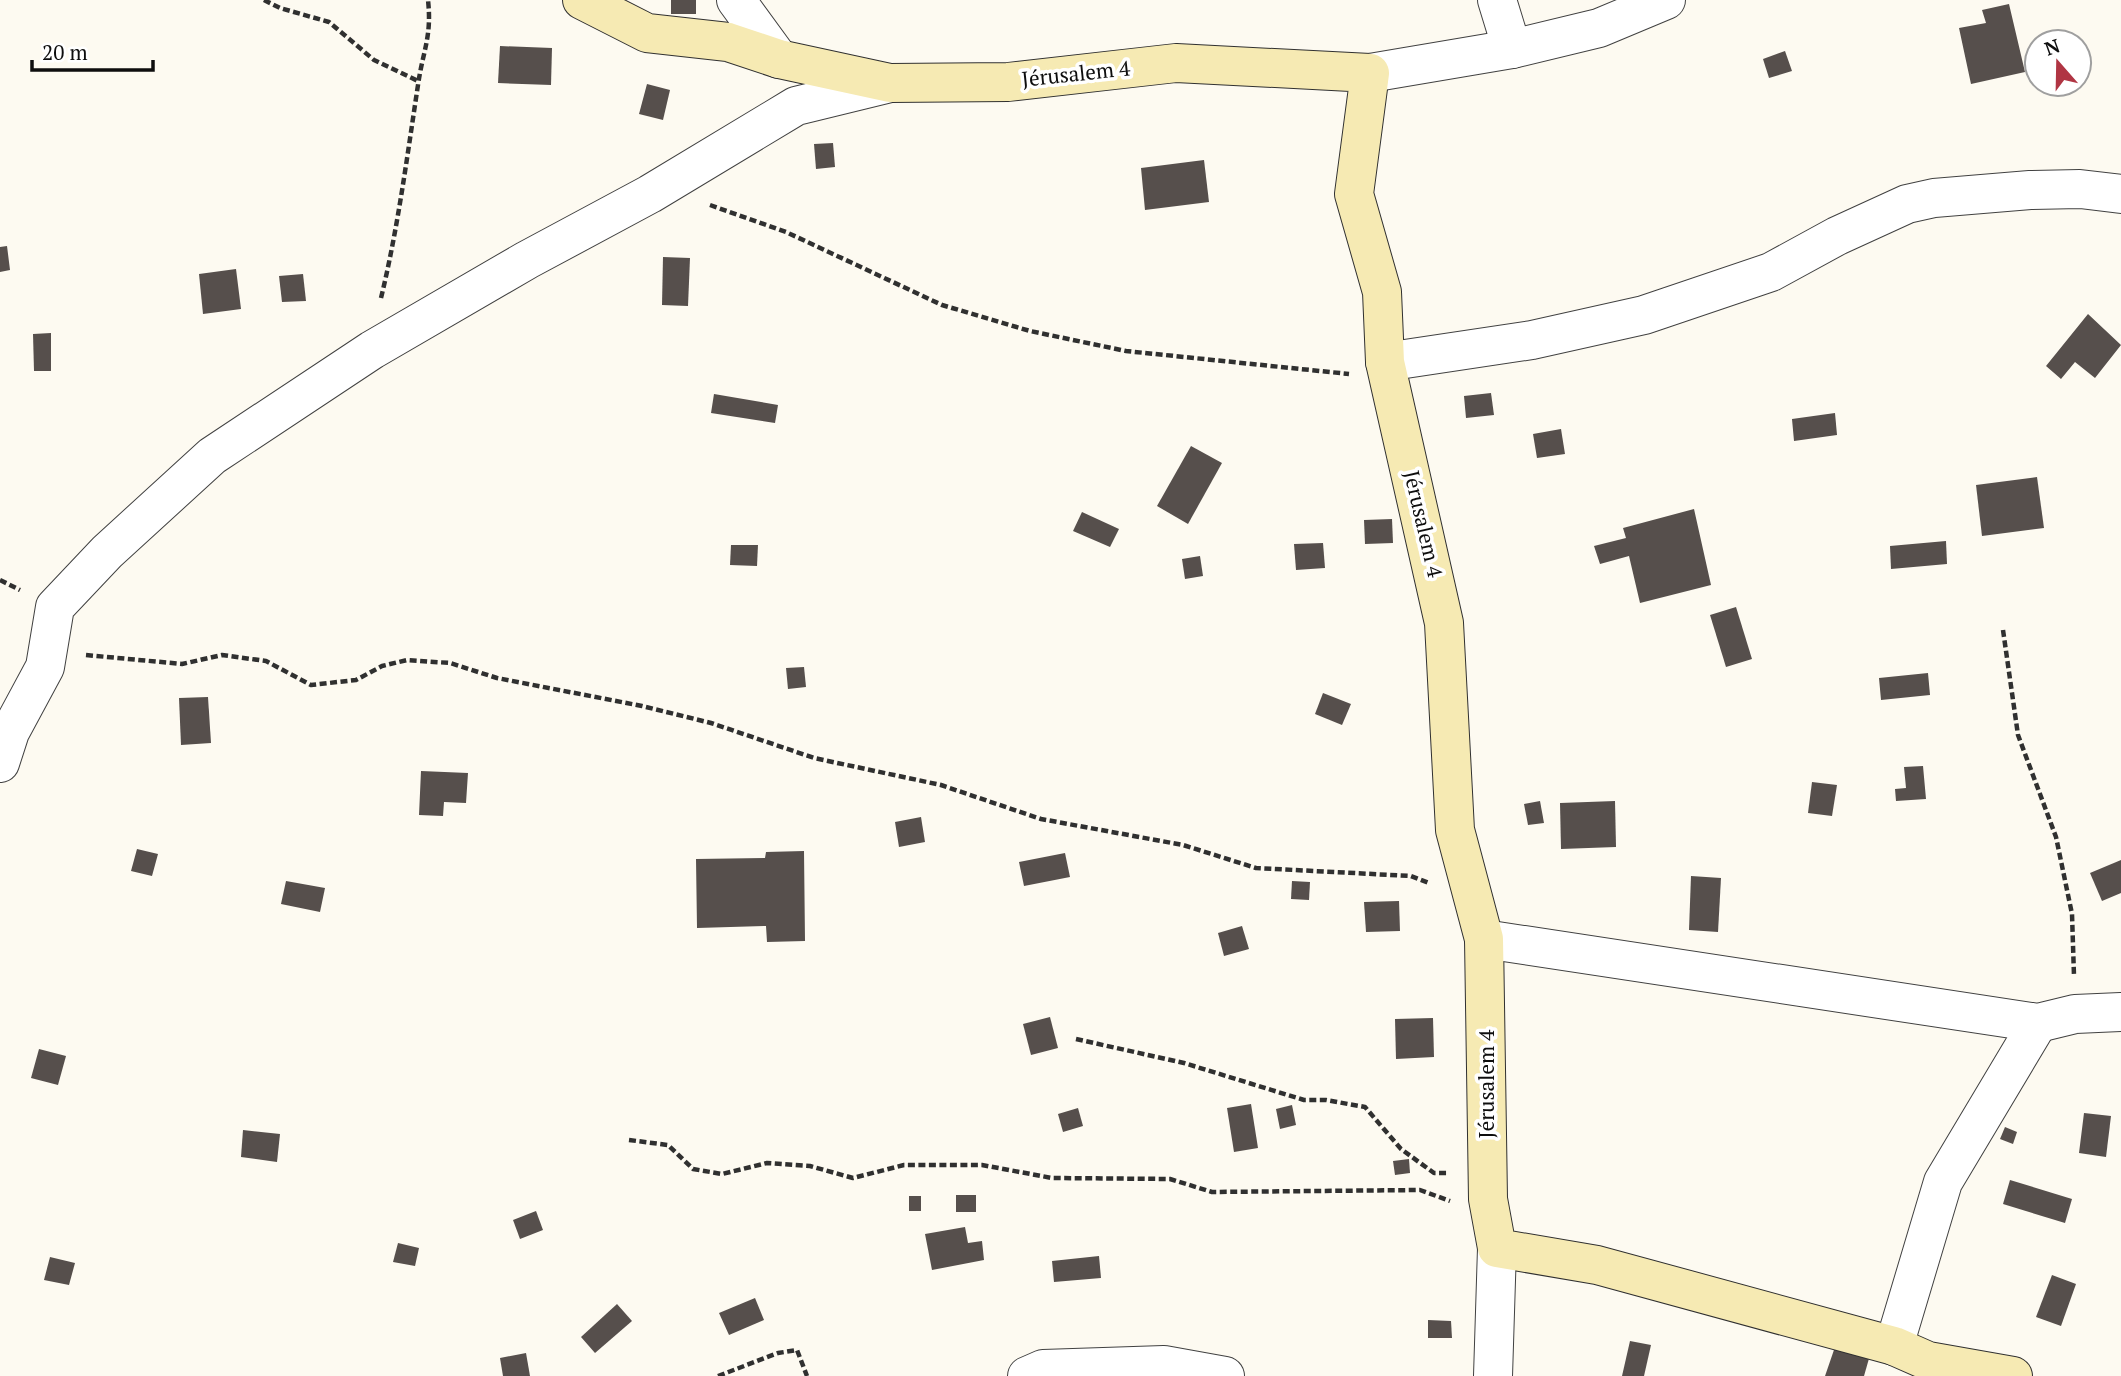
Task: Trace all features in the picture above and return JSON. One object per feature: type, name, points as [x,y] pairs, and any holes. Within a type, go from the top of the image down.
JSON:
[{"type":"street","name":"Jérusalem 4","points":[[582,0],[648,33],[728,42],[779,59],[890,83],[1008,82],[1176,63],[1370,73],[1354,194],[1382,292],[1386,370],[1444,623],[1455,830],[1484,939],[1492,1221]]},
{"type":"street","points":[[736,0],[779,59]]},
{"type":"street","points":[[1497,0],[1512,49]]},
{"type":"street","points":[[1370,73],[1512,49],[1599,28],[1666,0]]},
{"type":"street","points":[[0,763],[10,732],[45,667],[55,607],[107,552],[212,456],[372,350],[527,260],[650,194],[796,106],[890,83]]},
{"type":"street","points":[[1386,370],[1450,349],[1532,340],[1644,315],[1771,272],[1837,236],[1907,204],[1934,198],[2030,190],[2080,189],[2121,194]]},
{"type":"street","points":[[1484,939],[2038,1023],[2075,1014],[2121,1012]]},
{"type":"street","points":[[1895,1346],[1944,1182],[2038,1023]]},
{"type":"street","points":[[1493,1376],[1492,1221],[1597,1265],[1895,1346],[1928,1361],[2013,1376]]},
{"type":"street","points":[[1027,1376],[1043,1370],[1164,1365],[1225,1376]]},
{"type":"path","points":[[264,0],[280,8],[329,22],[374,60],[418,81]]},
{"type":"path","points":[[372,350],[398,227],[418,81],[431,28],[428,0]]},
{"type":"path","points":[[650,194],[706,204],[786,232],[942,305],[1030,331],[1126,351],[1386,370]]},
{"type":"path","points":[[2003,630],[2018,735],[2056,837],[2072,914],[2075,1014]]},
{"type":"path","points":[[47,653],[182,664],[222,655],[266,661],[311,685],[356,680],[382,666],[407,660],[450,663],[497,678],[642,706],[711,723],[814,758],[941,785],[1041,819],[1183,845],[1256,868],[1411,876],[1472,902]]},
{"type":"path","points":[[1076,1039],[1184,1063],[1304,1100],[1326,1100],[1365,1107],[1401,1149],[1434,1172],[1456,1174],[1492,1221]]},
{"type":"path","points":[[629,1140],[668,1145],[693,1169],[722,1174],[767,1163],[810,1166],[853,1178],[904,1165],[982,1165],[1052,1178],[1170,1179],[1212,1192],[1420,1190],[1492,1221]]},
{"type":"path","points":[[719,1376],[778,1353],[797,1350],[807,1376]]},
{"type":"building","points":[[671,0],[696,0],[696,14],[671,14]]},
{"type":"building","points":[[2009,4],[2023,72],[1971,84],[1959,28],[1986,23],[1982,10]]},
{"type":"building","points":[[500,46],[552,48],[551,85],[498,83]]},
{"type":"building","points":[[1785,51],[1792,71],[1769,78],[1763,59]]},
{"type":"building","points":[[647,84],[670,90],[663,120],[639,114]]},
{"type":"building","points":[[833,143],[835,167],[816,169],[814,144]]},
{"type":"building","points":[[1204,160],[1209,202],[1145,210],[1141,168]]},
{"type":"building","points":[[7,246],[10,270],[0,272],[0,247]]},
{"type":"building","points":[[663,257],[690,258],[688,306],[662,305]]},
{"type":"building","points":[[236,269],[241,309],[203,314],[199,274]]},
{"type":"building","points":[[303,274],[306,301],[282,302],[279,276]]},
{"type":"building","points":[[2088,314],[2121,345],[2095,378],[2075,362],[2061,379],[2046,366]]},
{"type":"building","points":[[51,333],[51,371],[34,371],[33,334]]},
{"type":"building","points":[[1491,393],[1494,415],[1466,418],[1464,396]]},
{"type":"building","points":[[714,394],[778,405],[775,423],[711,413]]},
{"type":"building","points":[[1835,413],[1837,435],[1794,441],[1792,419]]},
{"type":"building","points":[[1561,429],[1565,454],[1537,458],[1533,434]]},
{"type":"building","points":[[1191,446],[1222,463],[1188,524],[1157,506]]},
{"type":"building","points":[[2037,477],[2044,528],[1982,536],[1976,485]]},
{"type":"building","points":[[1694,509],[1711,585],[1640,603],[1629,556],[1600,564],[1594,546],[1626,538],[1623,528]]},
{"type":"building","points":[[1082,512],[1119,529],[1110,547],[1073,531]]},
{"type":"building","points":[[1392,519],[1393,543],[1365,544],[1364,520]]},
{"type":"building","points":[[1946,541],[1947,564],[1891,569],[1890,546]]},
{"type":"building","points":[[1323,543],[1325,568],[1296,570],[1294,544]]},
{"type":"building","points":[[731,545],[758,545],[757,566],[730,565]]},
{"type":"building","points":[[1200,556],[1203,576],[1185,579],[1182,559]]},
{"type":"building","points":[[1736,607],[1752,659],[1726,667],[1710,615]]},
{"type":"building","points":[[804,667],[806,687],[788,689],[786,668]]},
{"type":"building","points":[[1928,673],[1930,695],[1881,700],[1879,678]]},
{"type":"building","points":[[1323,693],[1351,704],[1342,725],[1315,714]]},
{"type":"building","points":[[208,697],[211,743],[181,745],[179,698]]},
{"type":"building","points":[[1923,766],[1926,799],[1896,801],[1895,789],[1906,788],[1904,767]]},
{"type":"building","points":[[421,771],[468,773],[466,803],[444,802],[443,816],[419,815]]},
{"type":"building","points":[[1812,782],[1837,785],[1832,816],[1808,813]]},
{"type":"building","points":[[1540,801],[1544,823],[1528,825],[1524,804]]},
{"type":"building","points":[[1615,801],[1616,847],[1561,849],[1560,803]]},
{"type":"building","points":[[921,817],[925,842],[899,847],[895,822]]},
{"type":"building","points":[[137,849],[158,854],[152,876],[131,871]]},
{"type":"building","points":[[804,851],[805,941],[767,942],[766,926],[697,928],[696,859],[765,858],[766,852]]},
{"type":"building","points":[[1065,853],[1070,877],[1024,886],[1019,862]]},
{"type":"building","points":[[2121,860],[2121,893],[2102,901],[2090,873]]},
{"type":"building","points":[[1691,876],[1721,878],[1718,932],[1689,930]]},
{"type":"building","points":[[286,881],[325,888],[320,912],[281,904]]},
{"type":"building","points":[[1292,881],[1310,882],[1309,900],[1291,899]]},
{"type":"building","points":[[1399,901],[1400,931],[1366,932],[1364,902]]},
{"type":"building","points":[[1242,926],[1249,949],[1224,956],[1218,933]]},
{"type":"building","points":[[1050,1017],[1058,1048],[1031,1055],[1023,1024]]},
{"type":"building","points":[[1433,1018],[1434,1057],[1396,1059],[1395,1019]]},
{"type":"building","points":[[39,1049],[66,1056],[58,1085],[31,1078]]},
{"type":"building","points":[[1251,1104],[1258,1148],[1234,1152],[1227,1108]]},
{"type":"building","points":[[1292,1105],[1296,1125],[1280,1129],[1276,1109]]},
{"type":"building","points":[[1078,1108],[1083,1126],[1063,1132],[1058,1114]]},
{"type":"building","points":[[2084,1113],[2111,1116],[2106,1157],[2079,1153]]},
{"type":"building","points":[[2005,1127],[2017,1132],[2013,1144],[2000,1139]]},
{"type":"building","points":[[243,1130],[280,1134],[277,1162],[241,1157]]},
{"type":"building","points":[[1409,1159],[1410,1173],[1395,1175],[1393,1161]]},
{"type":"building","points":[[2010,1180],[2072,1199],[2065,1223],[2003,1204]]},
{"type":"building","points":[[956,1195],[976,1195],[976,1212],[956,1212]]},
{"type":"building","points":[[909,1196],[921,1196],[921,1211],[909,1211]]},
{"type":"building","points":[[536,1211],[543,1230],[520,1239],[513,1220]]},
{"type":"building","points":[[965,1227],[968,1243],[982,1241],[984,1260],[932,1270],[925,1234]]},
{"type":"building","points":[[398,1243],[419,1248],[415,1266],[393,1262]]},
{"type":"building","points":[[1099,1256],[1101,1278],[1054,1282],[1052,1261]]},
{"type":"building","points":[[50,1257],[75,1263],[69,1285],[44,1280]]},
{"type":"building","points":[[2052,1275],[2076,1284],[2061,1326],[2036,1317]]},
{"type":"building","points":[[755,1298],[764,1320],[729,1335],[719,1313]]},
{"type":"building","points":[[617,1304],[632,1321],[595,1353],[581,1337]]},
{"type":"building","points":[[1428,1320],[1451,1321],[1452,1338],[1428,1338]]},
{"type":"building","points":[[1630,1341],[1651,1345],[1644,1376],[1622,1376]]},
{"type":"building","points":[[1836,1344],[1870,1355],[1864,1376],[1825,1376]]},
{"type":"building","points":[[526,1353],[530,1376],[503,1376],[500,1358]]}]
